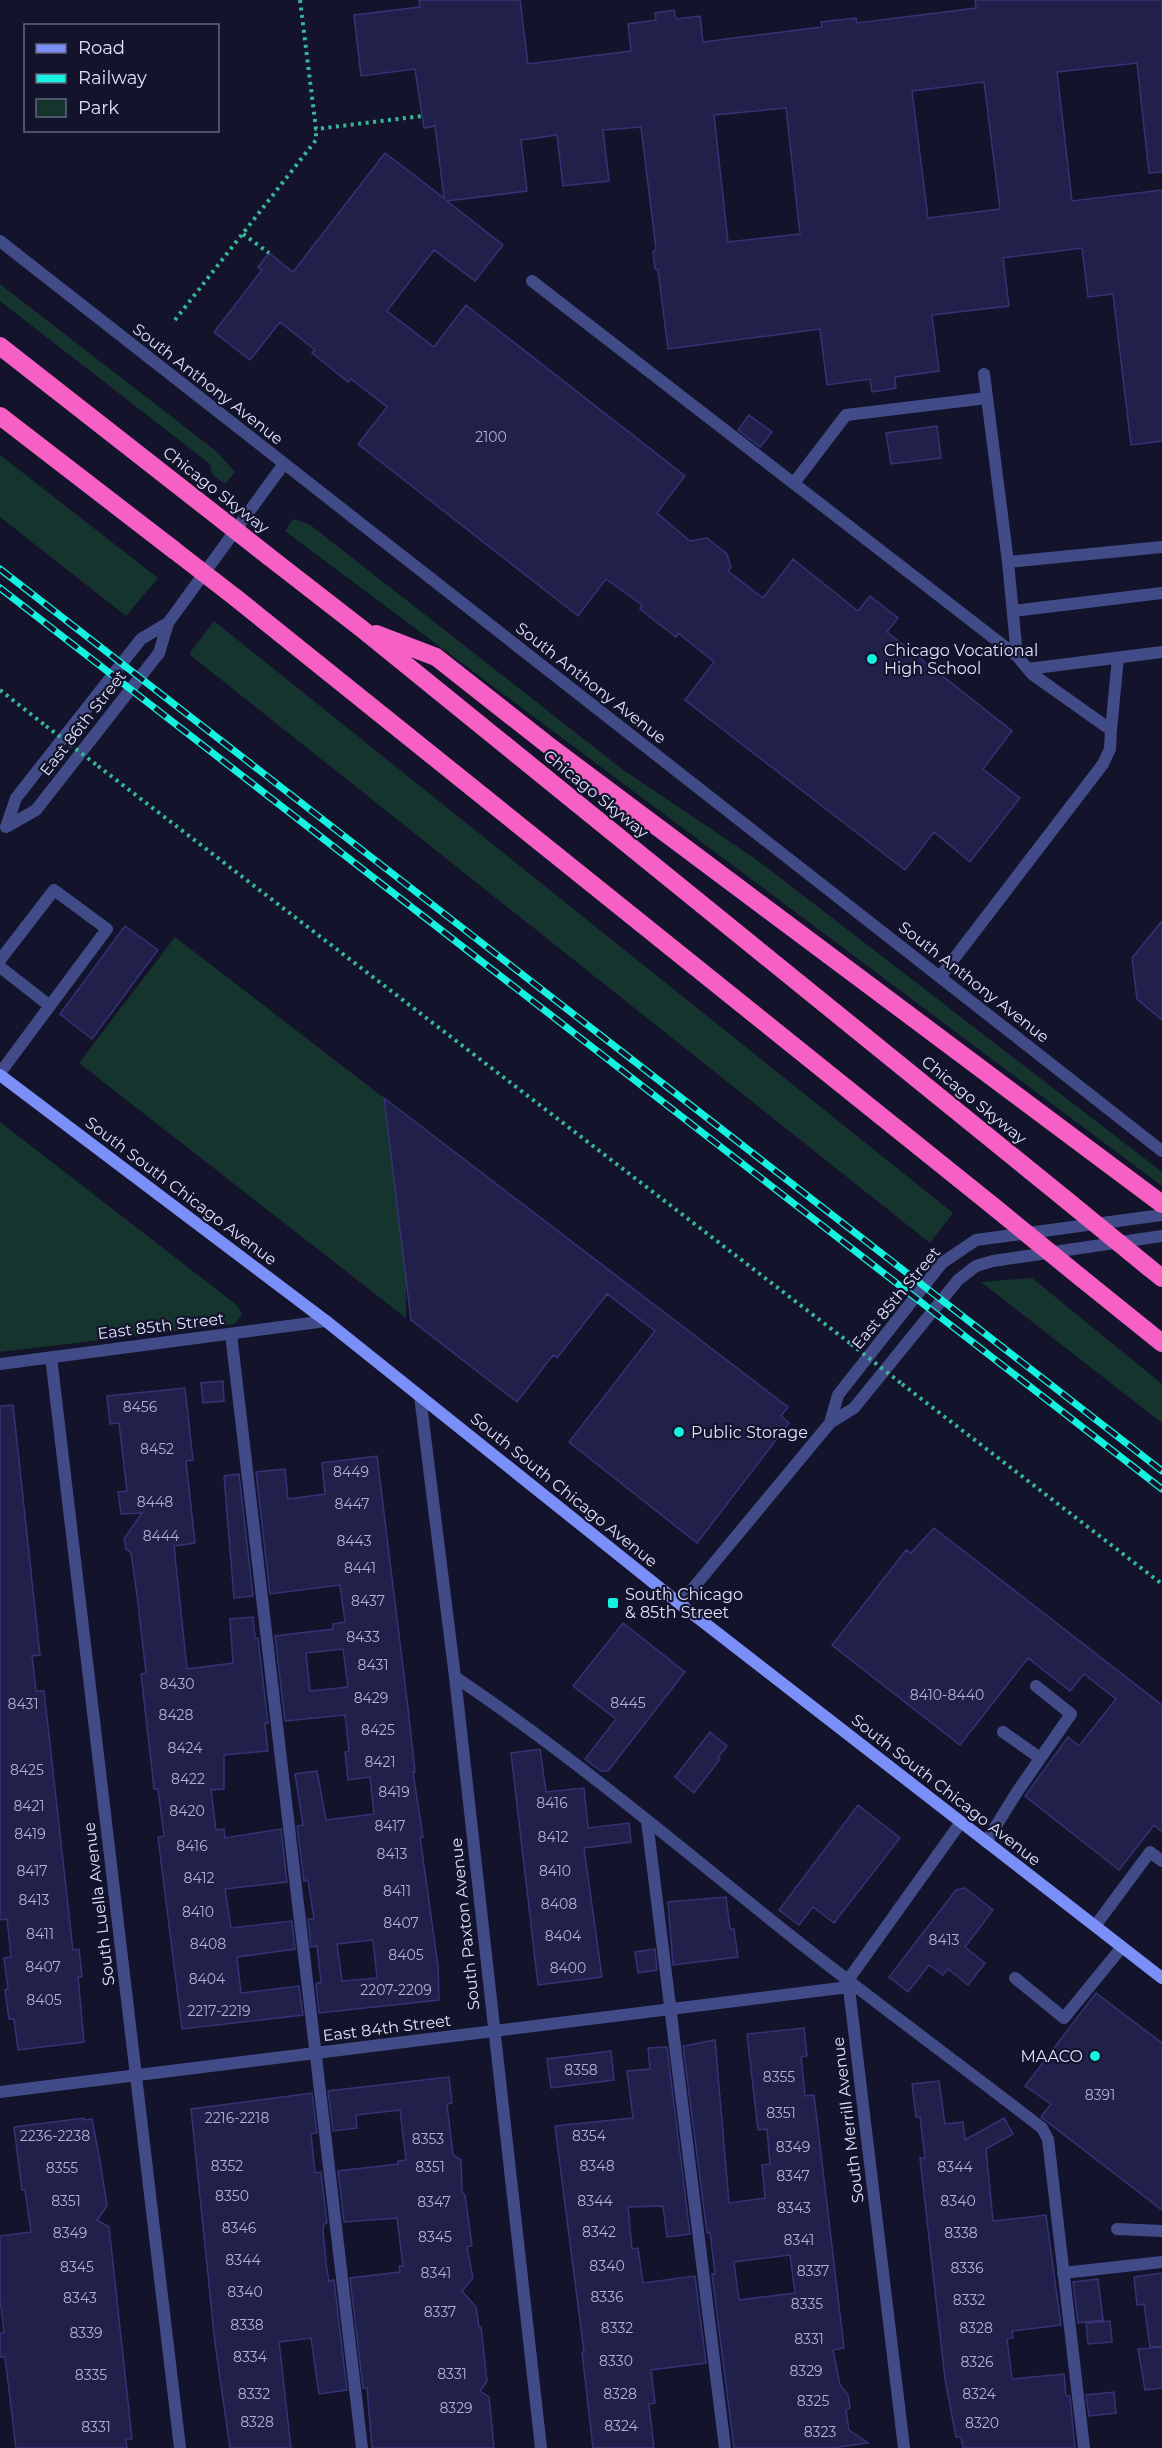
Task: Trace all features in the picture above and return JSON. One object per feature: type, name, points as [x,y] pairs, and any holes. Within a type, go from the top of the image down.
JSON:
[{"type":"highway","name":"Chicago Skyway","points":[[0,346],[362,629],[1162,1278]]},
{"type":"highway","points":[[0,416],[236,598],[1162,1343]]},
{"type":"highway","points":[[362,629],[436,657],[553,749],[1162,1204]]},
{"type":"main road","name":"South South Chicago Avenue","points":[[0,1074],[326,1321],[680,1604],[1162,1978]]},
{"type":"street","name":"South Anthony Avenue","points":[[0,241],[283,465],[1162,1150]]},
{"type":"street","points":[[532,281],[1017,656],[1028,669],[1111,730]]},
{"type":"street","points":[[984,374],[1008,562],[1017,656]]},
{"type":"street","points":[[794,483],[846,415],[987,398]]},
{"type":"street","name":"East 86th Street","points":[[3,831],[36,810],[159,652],[168,623],[283,465]]},
{"type":"street","points":[[1008,562],[1162,547]]},
{"type":"street","points":[[1013,611],[1162,593]]},
{"type":"street","name":"East 86th Street","points":[[3,831],[16,798],[141,639],[168,623]]},
{"type":"street","points":[[1028,669],[1162,652]]},
{"type":"street","points":[[940,977],[1103,764],[1110,748],[1118,658]]},
{"type":"street","points":[[0,960],[54,890],[107,929],[0,1074]]},
{"type":"street","points":[[0,967],[50,1006]]},
{"type":"street","name":"East 85th Street","points":[[830,1424],[838,1395],[942,1263],[961,1248],[976,1240],[1162,1215]]},
{"type":"street","name":"East 85th Street","points":[[680,1604],[830,1424],[854,1408],[958,1280],[976,1266],[993,1261],[1162,1236]]},
{"type":"street","name":"East 85th Street","points":[[0,1364],[326,1321]]},
{"type":"street","points":[[231,1334],[362,2448]]},
{"type":"street","name":"South Luella Avenue","points":[[51,1357],[180,2448]]},
{"type":"street","name":"South Paxton Avenue","points":[[420,1396],[541,2448]]},
{"type":"street","points":[[454,1677],[488,1699],[647,1821],[849,1984],[1042,2128],[1048,2139],[1084,2448]]},
{"type":"street","points":[[986,1842],[1071,1714],[1036,1686]]},
{"type":"street","points":[[1003,1732],[1040,1758]]},
{"type":"street","points":[[647,1821],[725,2448]]},
{"type":"street","points":[[849,1984],[961,1822]]},
{"type":"street","points":[[1095,1926],[1150,1852],[1162,1862]]},
{"type":"street","points":[[1015,1978],[1064,2018],[1122,1947]]},
{"type":"street","name":"East 84th Street","points":[[0,2092],[670,2009],[849,1984]]},
{"type":"street","name":"South Merrill Avenue","points":[[849,1984],[904,2448]]},
{"type":"street","points":[[1118,2229],[1162,2231]]},
{"type":"street","points":[[1063,2273],[1162,2262]]},
{"type":"path","points":[[175,320],[316,140],[300,0]]},
{"type":"path","points":[[316,129],[422,116]]},
{"type":"path","points":[[243,234],[269,253]]},
{"type":"path","points":[[0,690],[1162,1584]]},
{"type":"green space","points":[[0,284],[216,451],[235,472],[225,484],[212,474],[210,464],[0,301]]},
{"type":"green space","points":[[0,455],[158,578],[126,616],[0,517]]},
{"type":"green space","points":[[293,519],[309,524],[622,769],[757,860],[1162,1172],[1162,1186],[285,531]]},
{"type":"green space","points":[[214,621],[953,1213],[930,1243],[189,654]]},
{"type":"green space","points":[[175,937],[384,1098],[406,1274],[406,1318],[79,1063]]},
{"type":"green space","points":[[0,1122],[238,1306],[242,1315],[235,1324],[0,1352]]},
{"type":"green space","points":[[1032,1278],[1162,1384],[1162,1423],[981,1282]]},
{"type":"building","name":"Chicago Vocational High School","points":[[419,0],[520,0],[528,64],[631,51],[628,24],[656,20],[655,13],[674,10],[676,19],[700,16],[703,42],[822,27],[821,22],[856,18],[857,23],[976,8],[975,0],[1162,0],[1162,172],[1149,173],[1137,63],[1057,72],[1072,201],[1162,190],[1162,441],[1131,445],[1113,294],[1088,297],[1082,248],[1003,258],[1009,306],[932,315],[939,371],[895,377],[896,388],[872,392],[870,379],[827,385],[820,329],[668,349],[658,270],[655,269],[653,252],[656,249],[641,127],[603,130],[609,181],[563,186],[557,135],[521,140],[527,191],[447,201],[503,245],[475,281],[434,250],[387,311],[434,347],[466,305],[685,476],[657,513],[690,541],[707,538],[727,554],[731,567],[728,571],[763,598],[793,559],[858,611],[870,596],[898,618],[887,632],[1012,731],[983,769],[1020,798],[970,862],[934,832],[905,870],[685,700],[714,662],[678,633],[676,637],[640,609],[642,605],[606,579],[578,616],[395,473],[358,444],[387,407],[351,379],[348,382],[312,353],[315,350],[280,322],[250,360],[214,332],[262,270],[258,267],[269,253],[293,272],[385,153],[444,198],[435,126],[424,128],[415,69],[361,76],[354,15],[420,7]],"holes":[[[984,82],[1000,209],[928,218],[912,91]],[[786,108],[800,234],[728,242],[714,115]]]},
{"type":"building","points":[[749,415],[772,432],[760,447],[738,430]]},
{"type":"building","points":[[937,426],[941,458],[891,464],[886,433]]},
{"type":"building","points":[[1162,921],[1162,1020],[1137,999],[1132,958]]},
{"type":"building","points":[[125,926],[158,950],[92,1039],[60,1014]]},
{"type":"building","points":[[384,1098],[788,1407],[781,1416],[789,1423],[697,1543],[569,1442],[655,1331],[607,1294],[557,1358],[553,1355],[517,1402],[411,1320]]},
{"type":"building","points":[[223,1381],[224,1401],[203,1403],[201,1383]]},
{"type":"building","points":[[185,1388],[193,1460],[186,1461],[195,1543],[174,1546],[187,1669],[233,1663],[230,1619],[253,1617],[255,1638],[258,1638],[268,1723],[265,1723],[268,1751],[224,1755],[224,1789],[211,1790],[216,1830],[224,1829],[225,1838],[281,1829],[287,1882],[225,1889],[231,1928],[292,1921],[295,1949],[237,1957],[241,1993],[299,1986],[303,2015],[182,2029],[158,1837],[164,1836],[158,1789],[154,1789],[141,1674],[146,1673],[137,1595],[131,1553],[126,1549],[124,1539],[142,1513],[121,1514],[118,1492],[127,1491],[119,1423],[110,1424],[107,1396]]},
{"type":"building","points":[[13,1405],[40,1655],[32,1656],[36,1691],[44,1691],[73,1950],[79,1949],[82,1977],[78,1977],[84,2042],[18,2050],[14,2019],[9,2019],[5,1990],[8,1989],[4,1958],[11,1957],[7,1919],[0,1920],[0,1406]]},
{"type":"building","points":[[377,1456],[408,1708],[415,1772],[413,1772],[423,1837],[420,1837],[438,1966],[439,2000],[319,2013],[316,1984],[321,1982],[317,1946],[311,1947],[308,1919],[314,1919],[308,1880],[304,1881],[297,1826],[303,1825],[295,1774],[317,1771],[326,1820],[374,1814],[370,1777],[348,1780],[345,1752],[349,1751],[345,1715],[285,1721],[275,1636],[333,1629],[333,1624],[345,1622],[340,1585],[270,1594],[256,1472],[285,1469],[288,1499],[325,1494],[322,1463]],"holes":[[[343,1649],[348,1687],[310,1691],[306,1653]],[[373,1940],[377,1978],[342,1981],[337,1944]]]},
{"type":"building","points":[[239,1474],[253,1596],[234,1598],[224,1476]]},
{"type":"building","points":[[934,1528],[1162,1705],[1162,1832],[1154,1825],[1119,1870],[1025,1796],[1068,1737],[1079,1746],[1116,1699],[1084,1674],[1070,1691],[1028,1658],[960,1745],[832,1645],[906,1550],[911,1553]]},
{"type":"building","points":[[623,1623],[685,1672],[608,1771],[601,1771],[585,1759],[616,1719],[573,1686]]},
{"type":"building","points":[[710,1732],[727,1746],[694,1793],[675,1777]]},
{"type":"building","points":[[540,1749],[546,1792],[584,1788],[588,1828],[629,1823],[631,1842],[584,1848],[602,1977],[538,1985],[511,1753]]},
{"type":"building","points":[[858,1805],[900,1838],[834,1923],[813,1907],[799,1925],[779,1910]]},
{"type":"building","points":[[965,1888],[993,1910],[965,1947],[985,1963],[968,1985],[948,1969],[943,1975],[929,1965],[908,1992],[889,1977],[956,1890]]},
{"type":"building","points":[[726,1897],[730,1929],[734,1929],[738,1957],[673,1965],[668,1902]]},
{"type":"building","points":[[655,1949],[657,1970],[638,1973],[635,1952]]},
{"type":"building","points":[[1096,1993],[1162,2043],[1162,2210],[1041,2117],[1051,2104],[1025,2086]]},
{"type":"building","points":[[804,2028],[807,2056],[801,2057],[805,2096],[814,2095],[844,2348],[833,2350],[840,2385],[848,2395],[850,2408],[846,2411],[849,2430],[868,2443],[832,2448],[734,2448],[712,2274],[715,2274],[710,2232],[707,2233],[683,2046],[715,2040],[729,2203],[765,2198],[762,2165],[770,2164],[767,2129],[758,2130],[747,2034]],"holes":[[[790,2255],[795,2293],[739,2300],[734,2262]]]},
{"type":"building","points":[[667,2047],[690,2234],[667,2237],[663,2206],[628,2207],[632,2249],[638,2248],[643,2283],[695,2276],[706,2363],[651,2370],[655,2403],[649,2404],[654,2448],[593,2448],[582,2352],[584,2352],[555,2126],[633,2118],[627,2071],[650,2069],[648,2048]]},
{"type":"building","points":[[611,2051],[614,2080],[551,2088],[547,2059]]},
{"type":"building","points":[[449,2077],[452,2103],[447,2104],[453,2155],[461,2160],[462,2192],[465,2195],[472,2246],[467,2247],[473,2278],[462,2291],[476,2307],[479,2327],[481,2327],[487,2381],[480,2391],[489,2397],[494,2448],[372,2448],[367,2388],[363,2388],[350,2278],[400,2272],[399,2266],[403,2266],[397,2218],[344,2222],[338,2171],[398,2164],[398,2161],[406,2160],[400,2110],[356,2115],[357,2128],[333,2131],[328,2091]]},
{"type":"building","points":[[939,2081],[945,2124],[963,2122],[965,2140],[1004,2118],[1013,2134],[986,2149],[993,2221],[1046,2215],[1061,2325],[1012,2331],[1013,2338],[1007,2339],[1012,2379],[1064,2374],[1066,2396],[1070,2396],[1075,2448],[963,2448],[961,2437],[956,2437],[945,2379],[920,2158],[925,2158],[920,2117],[916,2117],[912,2084]]},
{"type":"building","points":[[312,2093],[317,2133],[311,2134],[315,2173],[321,2172],[327,2223],[324,2224],[323,2231],[327,2270],[329,2281],[334,2280],[347,2390],[319,2394],[311,2338],[279,2342],[291,2448],[230,2448],[215,2343],[191,2109]]},
{"type":"building","points":[[84,2118],[84,2120],[92,2119],[107,2206],[97,2220],[109,2227],[132,2439],[126,2439],[127,2448],[16,2448],[5,2357],[0,2357],[0,2333],[4,2333],[0,2298],[0,2236],[31,2232],[25,2190],[22,2190],[14,2127]]},
{"type":"building","points":[[1162,2273],[1162,2346],[1150,2347],[1144,2304],[1137,2305],[1134,2277]]},
{"type":"building","points":[[1098,2279],[1103,2320],[1078,2323],[1073,2282]]},
{"type":"building","points":[[1110,2321],[1112,2342],[1088,2344],[1086,2323]]},
{"type":"building","points":[[1162,2347],[1162,2388],[1145,2390],[1138,2349]]},
{"type":"building","points":[[1114,2392],[1116,2413],[1089,2416],[1086,2395]]},
{"type":"railway","points":[[0,569],[1162,1471]]},
{"type":"railway","points":[[0,588],[1162,1489]]},
{"type":"place","name":"Chicago Vocational High School","points":[[872,659]]},
{"type":"place","name":"Public Storage","points":[[679,1432]]},
{"type":"place","name":"South Chicago & 85th Street","points":[[613,1603]]},
{"type":"place","name":"MAACO","points":[[1095,2056]]}]
